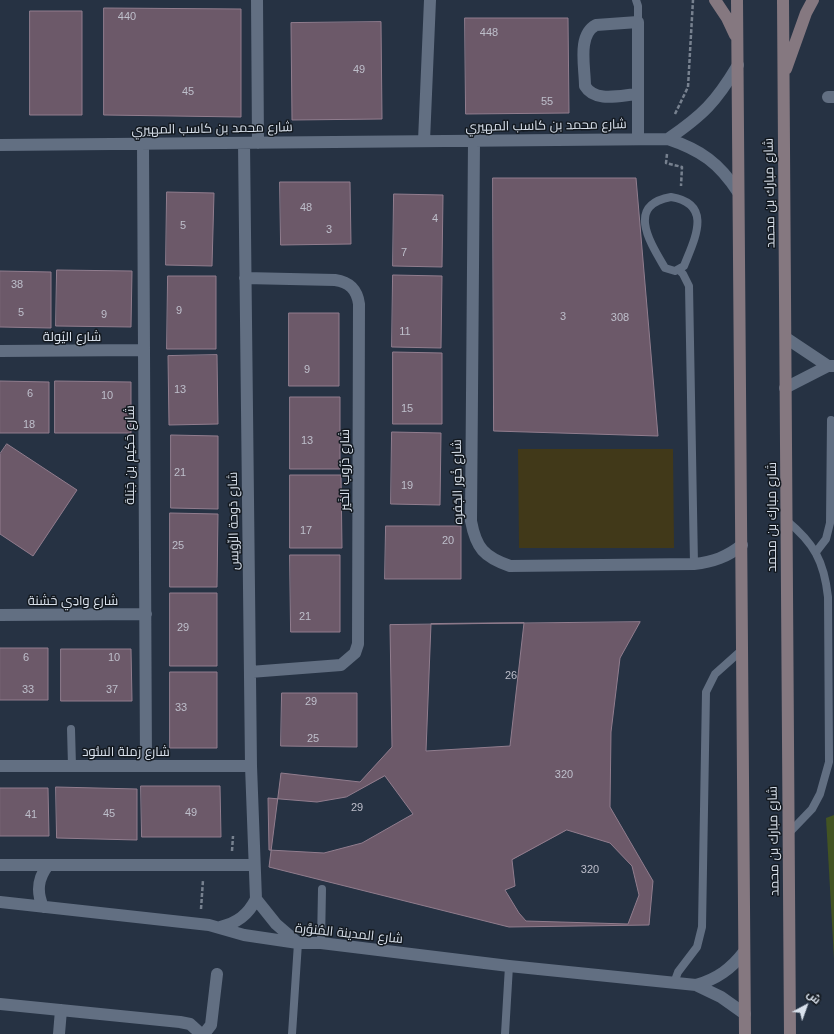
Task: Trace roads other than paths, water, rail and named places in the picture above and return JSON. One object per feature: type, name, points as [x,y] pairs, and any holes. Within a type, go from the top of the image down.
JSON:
[{"type":"main road","points":[[715,0],[727,18],[738,40]]},
{"type":"main road","points":[[737,0],[745,1034]]},
{"type":"main road","name":"شارع مبارك بن محمد","points":[[783,0],[790,1034]]},
{"type":"main road","points":[[783,79],[806,13],[813,0]]},
{"type":"street","points":[[257,0],[258,143]]},
{"type":"street","points":[[424,141],[430,0]]},
{"type":"street","points":[[638,94],[599,97],[590,92],[585,86],[584,41],[588,31],[596,25],[638,22],[638,94],[638,139]]},
{"type":"street","points":[[668,139],[708,109],[719,95],[738,65]]},
{"type":"street","name":"شارع محمد بن كاسب المهيري","points":[[0,145],[668,139],[699,152],[715,163],[728,176],[738,192]]},
{"type":"street","name":"شارع خُور الجَفره","points":[[474,141],[471,521],[474,537],[482,550],[495,561],[510,566],[694,564],[720,559],[742,545]]},
{"type":"street","name":"شارع دَوحة الرِّوَيس","points":[[244,143],[251,766],[256,899]]},
{"type":"street","name":"شارع حَكِيم بن جَبَلة","points":[[143,144],[146,766]]},
{"type":"street","name":"شارع دُرُوب الخَير","points":[[245,278],[335,280],[345,282],[353,287],[358,296],[359,304],[358,644],[355,653],[341,665],[250,672]]},
{"type":"street","points":[[786,338],[831,366]]},
{"type":"street","name":"شارع اليُولة","points":[[0,351],[144,350]]},
{"type":"street","points":[[785,388],[831,366]]},
{"type":"street","name":"شارع وادِي حَشنة","points":[[0,615],[146,614]]},
{"type":"street","name":"شارع رَملة السُّود","points":[[0,766],[251,766]]},
{"type":"street","points":[[43,906],[38,892],[40,878],[48,865]]},
{"type":"street","points":[[0,866],[254,865]]},
{"type":"street","points":[[220,927],[238,921],[252,908],[256,899],[276,924],[298,943]]},
{"type":"street","name":"شارع المدينة المُنوَّرة","points":[[0,902],[220,927],[244,935],[298,943],[322,943],[509,966],[696,985],[722,997],[745,1014]]},
{"type":"street","name":"شارع المدينة المُنوَّرة","points":[[696,985],[707,982],[728,970],[744,952]]},
{"type":"street","points":[[0,1004],[180,1022],[190,1024],[202,1034],[211,1025],[217,974]]},
{"type":"street","points":[[59,1034],[61,1010]]},
{"type":"lane","points":[[636,0],[638,6],[638,22]]},
{"type":"lane","points":[[672,197],[680,199],[692,207],[698,221],[698,230],[692,246],[684,266],[679,270],[675,271],[665,268],[646,234],[644,224],[648,212],[656,202],[672,197]]},
{"type":"lane","points":[[679,270],[683,274],[688,286],[694,564]]},
{"type":"lane","points":[[816,552],[826,539],[830,523],[831,420]]},
{"type":"lane","points":[[786,520],[800,532],[816,552],[826,579],[828,597],[829,762],[826,778],[814,804],[801,822],[788,834]]},
{"type":"lane","points":[[674,982],[678,972],[697,947],[702,928],[706,692],[715,674],[743,649]]},
{"type":"lane","points":[[71,729],[72,766]]},
{"type":"lane","points":[[322,889],[322,943]]},
{"type":"lane","points":[[292,1034],[298,943]]},
{"type":"lane","points":[[505,1034],[509,966]]}]
